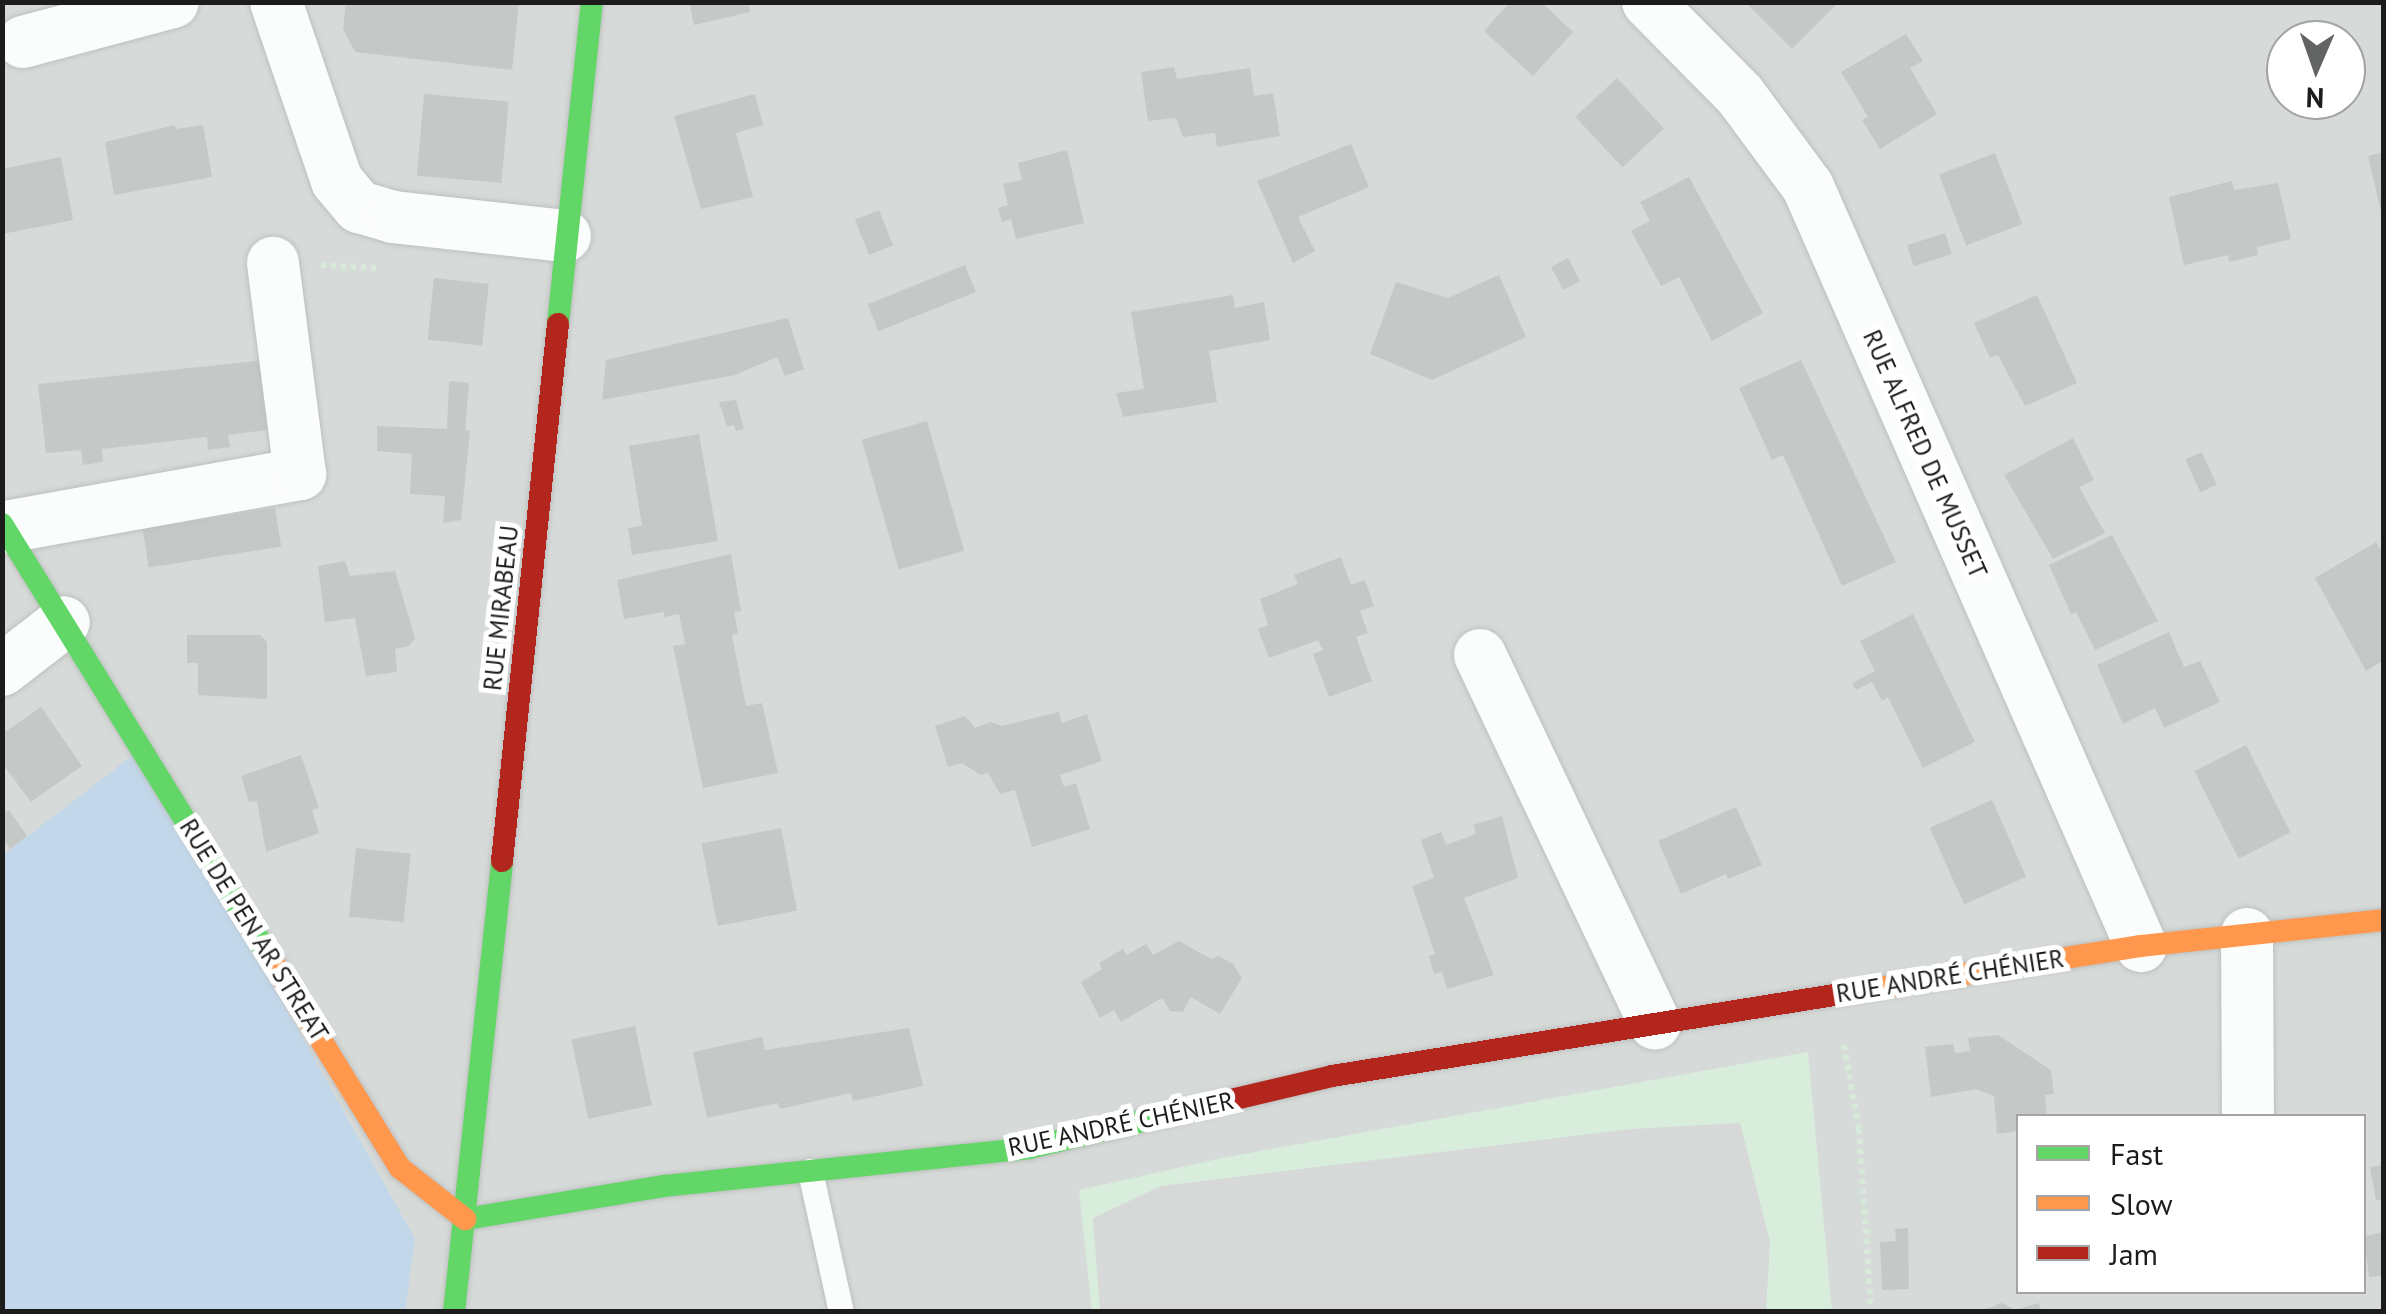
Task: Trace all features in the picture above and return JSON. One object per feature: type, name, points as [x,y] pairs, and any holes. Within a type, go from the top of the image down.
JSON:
[{"type":"street","points":[[22,42],[174,2]]},
{"type":"street","points":[[276,2],[336,181],[359,207],[393,218],[565,236]]},
{"type":"street","name":"RUE MIRABEAU","points":[[454,1312],[592,2]]},
{"type":"street","name":"RUE ALFRED DE MUSSET","points":[[1648,2],[1740,95],[1808,187],[2141,946]]},
{"type":"street","points":[[4,526],[300,474],[273,263]]},
{"type":"street","name":"RUE DE PEN AR STREAT","points":[[4,526],[400,1168],[465,1219]]},
{"type":"street","points":[[2,670],[64,622]]},
{"type":"street","points":[[1480,656],[1655,1024]]},
{"type":"street","name":"RUE ANDRÉ CHÉNIER","points":[[465,1219],[664,1186],[1029,1148],[1332,1076],[2141,946],[2384,920]]},
{"type":"street","points":[[2247,934],[2248,1114]]},
{"type":"lane","points":[[810,1171],[842,1312]]},
{"type":"path","points":[[1836,994],[1858,1128],[1871,1312]]},
{"type":"shaded area","points":[[3,3],[2383,3],[2383,1311],[3,1311]]},
{"type":"shaded area","points":[[141,749],[415,1239],[405,1311],[3,1311],[2,856]]},
{"type":"shaded area","points":[[1808,1052],[1832,1311],[1092,1311],[1079,1190],[1227,1157]]},
{"type":"shaded area","points":[[1740,1123],[1770,1242],[1766,1311],[1100,1311],[1093,1218],[1161,1186],[1632,1129]]},
{"type":"building","points":[[346,2],[519,2],[512,70],[355,52],[343,29]]},
{"type":"building","points":[[689,2],[748,2],[750,12],[694,25]]},
{"type":"building","points":[[1510,2],[1541,2],[1573,32],[1533,76],[1484,31]]},
{"type":"building","points":[[1745,2],[1839,2],[1792,49]]},
{"type":"building","points":[[1906,34],[1923,61],[1910,68],[1937,114],[1880,149],[1862,120],[1868,117],[1841,72]]},
{"type":"building","points":[[1174,67],[1177,79],[1250,68],[1254,96],[1273,93],[1280,136],[1217,147],[1215,133],[1183,137],[1176,118],[1148,121],[1141,72]]},
{"type":"building","points":[[1617,78],[1664,128],[1622,167],[1575,117]]},
{"type":"building","points":[[424,94],[509,101],[502,183],[417,176]]},
{"type":"building","points":[[755,94],[763,125],[736,133],[753,197],[701,209],[674,116]]},
{"type":"building","points":[[175,125],[176,129],[203,125],[212,177],[114,195],[105,142]]},
{"type":"building","points":[[1351,144],[1369,187],[1298,217],[1315,251],[1293,263],[1257,181]]},
{"type":"building","points":[[1067,150],[1084,223],[1016,239],[1011,219],[1002,222],[998,208],[1008,205],[1003,184],[1022,180],[1018,163]]},
{"type":"building","points":[[2384,152],[2384,216],[2382,216],[2368,156]]},
{"type":"building","points":[[1995,153],[2022,224],[1966,245],[1939,175]]},
{"type":"building","points":[[61,157],[73,220],[2,234],[2,169]]},
{"type":"building","points":[[1689,177],[1763,313],[1712,341],[1679,277],[1661,286],[1631,231],[1650,221],[1640,202]]},
{"type":"building","points":[[2232,181],[2234,190],[2278,183],[2291,239],[2257,247],[2258,255],[2229,262],[2228,255],[2184,265],[2169,197]]},
{"type":"building","points":[[879,210],[893,245],[869,255],[855,220]]},
{"type":"building","points":[[1945,233],[1952,254],[1914,266],[1907,245]]},
{"type":"building","points":[[1568,258],[1580,281],[1563,290],[1551,267]]},
{"type":"building","points":[[965,265],[976,292],[879,331],[868,304]]},
{"type":"building","points":[[1499,275],[1526,337],[1432,380],[1370,354],[1396,282],[1448,298]]},
{"type":"building","points":[[434,278],[489,284],[482,345],[428,340]]},
{"type":"building","points":[[1233,295],[1235,308],[1264,302],[1270,340],[1209,351],[1217,402],[1123,417],[1116,393],[1144,389],[1131,312]]},
{"type":"building","points":[[2037,295],[2077,383],[2025,406],[1998,355],[1990,358],[1974,323]]},
{"type":"building","points":[[788,318],[804,369],[785,376],[777,357],[735,375],[602,400],[606,360]]},
{"type":"building","points":[[275,359],[282,428],[228,435],[230,447],[208,450],[207,437],[102,449],[103,462],[83,465],[81,450],[46,453],[38,384]]},
{"type":"building","points":[[1801,360],[1896,562],[1842,586],[1783,455],[1772,460],[1739,388]]},
{"type":"building","points":[[449,381],[469,383],[465,430],[470,431],[461,520],[443,523],[445,496],[410,494],[412,454],[377,451],[377,426],[447,429]]},
{"type":"building","points":[[736,400],[744,429],[736,431],[734,425],[727,427],[719,402]]},
{"type":"building","points":[[927,421],[964,551],[899,570],[862,440]]},
{"type":"building","points":[[699,434],[718,541],[632,555],[628,528],[642,526],[629,446]]},
{"type":"building","points":[[2073,438],[2094,480],[2079,487],[2105,533],[2053,559],[2004,475]]},
{"type":"building","points":[[2202,452],[2217,485],[2200,492],[2186,459]]},
{"type":"building","points":[[275,508],[281,547],[149,567],[143,529]]},
{"type":"building","points":[[2112,535],[2158,621],[2095,650],[2076,612],[2071,614],[2049,565]]},
{"type":"building","points":[[2376,542],[2384,555],[2384,660],[2366,671],[2315,578]]},
{"type":"building","points":[[731,554],[741,611],[734,612],[738,633],[732,635],[746,706],[762,703],[778,773],[703,788],[673,646],[685,644],[679,614],[664,617],[664,612],[624,619],[617,580]]},
{"type":"building","points":[[1341,557],[1351,585],[1365,580],[1374,606],[1360,611],[1368,633],[1356,637],[1372,681],[1329,697],[1313,654],[1323,650],[1318,640],[1269,658],[1258,629],[1268,625],[1260,599],[1298,584],[1294,575]]},
{"type":"building","points":[[345,561],[350,576],[395,571],[415,638],[409,646],[395,649],[397,672],[366,676],[355,618],[325,622],[318,566]]},
{"type":"building","points":[[1913,614],[1975,742],[1923,768],[1888,697],[1882,701],[1872,682],[1856,690],[1852,683],[1875,671],[1860,641]]},
{"type":"building","points":[[2169,632],[2184,667],[2200,661],[2220,702],[2164,728],[2155,708],[2123,724],[2097,665]]},
{"type":"building","points":[[187,635],[260,635],[267,642],[267,699],[198,695],[198,663],[187,663]]},
{"type":"building","points":[[41,707],[82,766],[31,802],[2,763],[2,734]]},
{"type":"building","points":[[1059,712],[1062,723],[1087,714],[1102,761],[1060,775],[1064,787],[1076,783],[1090,829],[1032,847],[1015,790],[1000,794],[988,773],[981,775],[962,763],[948,767],[935,726],[965,716],[975,728],[991,722],[1002,726]]},
{"type":"building","points":[[2246,745],[2290,832],[2239,859],[2194,771]]},
{"type":"building","points":[[301,755],[319,808],[312,810],[319,833],[266,852],[257,801],[249,802],[241,776]]},
{"type":"building","points":[[1992,800],[2026,877],[1964,904],[1930,828]]},
{"type":"building","points":[[1736,807],[1762,865],[1728,879],[1726,874],[1681,894],[1658,841]]},
{"type":"building","points":[[9,810],[27,836],[10,849],[2,838],[2,814]]},
{"type":"building","points":[[1502,816],[1518,878],[1464,898],[1494,975],[1447,989],[1442,972],[1434,974],[1429,956],[1435,954],[1412,886],[1434,878],[1421,840],[1441,832],[1446,845],[1476,834],[1473,825]]},
{"type":"building","points":[[781,828],[797,910],[718,926],[701,843]]},
{"type":"building","points":[[356,848],[411,854],[403,922],[349,917]]},
{"type":"building","points":[[1179,941],[1211,959],[1219,956],[1233,964],[1242,978],[1220,1014],[1191,997],[1183,1012],[1170,1011],[1162,998],[1121,1022],[1114,1010],[1100,1018],[1081,982],[1102,969],[1099,963],[1123,949],[1127,955],[1146,944],[1153,955]]},
{"type":"building","points":[[635,1026],[652,1105],[588,1119],[571,1040]]},
{"type":"building","points":[[909,1028],[923,1086],[853,1101],[851,1093],[780,1109],[778,1103],[707,1118],[693,1052],[762,1037],[765,1050]]},
{"type":"building","points":[[1998,1035],[2051,1070],[2054,1094],[2045,1095],[2047,1114],[2016,1114],[2016,1131],[1997,1134],[1994,1096],[1976,1089],[1931,1097],[1925,1047],[1953,1044],[1955,1053],[1970,1051],[1968,1038]]},
{"type":"building","points":[[2384,1165],[2384,1199],[2376,1200],[2370,1167]]},
{"type":"building","points":[[1908,1228],[1909,1289],[1882,1290],[1880,1242],[1896,1241],[1895,1229]]},
{"type":"building","points":[[2384,1232],[2384,1275],[2369,1277],[2366,1236]]},
{"type":"building","points":[[2002,1303],[2015,1310],[2039,1303],[2041,1312],[1978,1312]]},
{"type":"traffic: fast","points":[[558,324],[592,2]]},
{"type":"traffic: fast","points":[[2,524],[269,956]]},
{"type":"traffic: fast","points":[[454,1312],[502,861]]},
{"type":"traffic: fast","points":[[465,1219],[664,1186],[1029,1148],[1180,1112]]},
{"type":"traffic: slow","points":[[1847,993],[2141,946],[2384,920]]},
{"type":"traffic: slow","points":[[269,956],[400,1168],[465,1219]]},
{"type":"traffic: jam","points":[[502,861],[558,324]]},
{"type":"traffic: jam","points":[[1180,1112],[1332,1076],[1847,993]]}]
